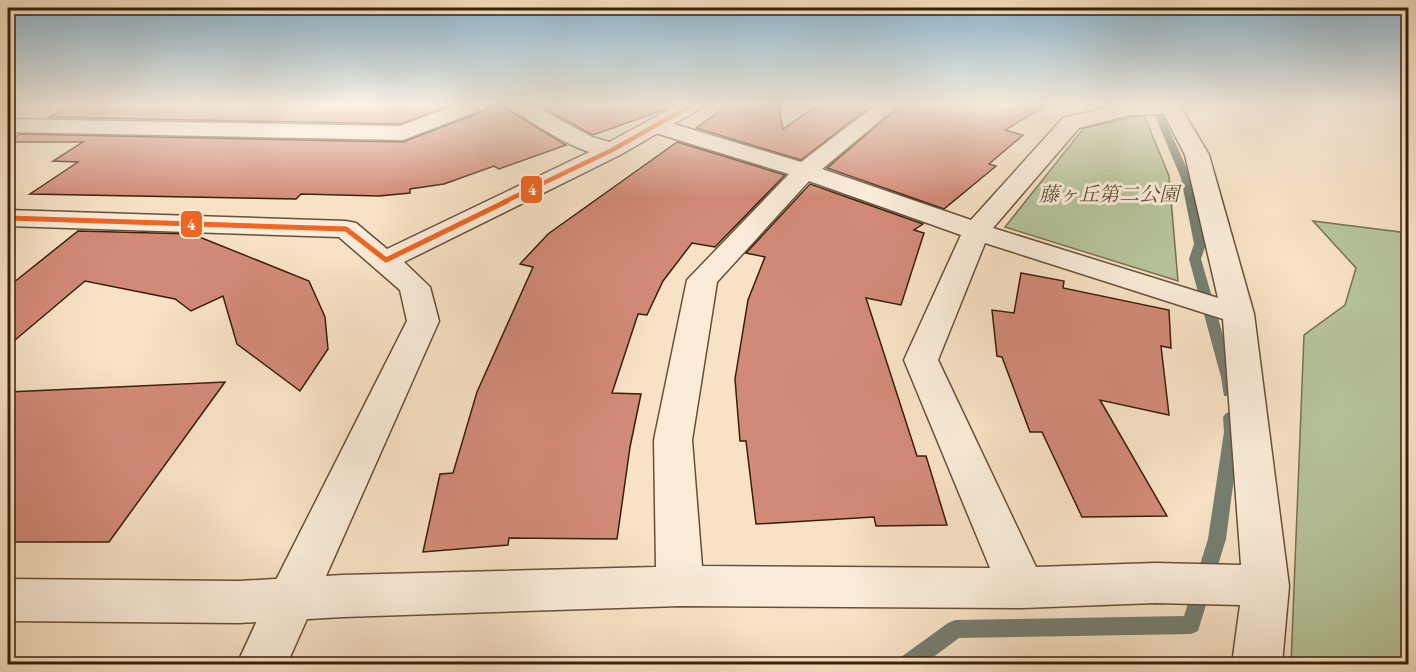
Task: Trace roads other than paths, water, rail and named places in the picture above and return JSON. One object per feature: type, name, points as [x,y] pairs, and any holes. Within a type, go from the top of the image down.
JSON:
[{"type":"street","points":[[572,135],[584,142],[612,150]]},
{"type":"street","points":[[386,260],[639,135]]},
{"type":"street","points":[[688,135],[805,171],[976,231],[1238,314]]},
{"type":"street","points":[[680,586],[673,440],[702,280],[805,171],[850,135]]},
{"type":"street","points":[[1022,588],[921,360],[976,231],[1060,135]]},
{"type":"street","points":[[1186,135],[1197,155],[1238,314],[1266,586],[1257,664]]},
{"type":"street","points":[[8,218],[346,229],[386,260],[415,287],[423,321],[262,664]]},
{"type":"street","points":[[8,600],[239,602],[680,586],[1022,588],[1155,583],[1266,586]]},
{"type":"waterway","points":[[1168,135],[1186,178],[1200,244],[1195,259],[1228,377],[1229,392]]},
{"type":"waterway","points":[[908,664],[955,629],[1191,625],[1217,539],[1232,432],[1231,417]]},
{"type":"park label","name":"藤ヶ丘第二公園","points":[[1109,194]]}]
